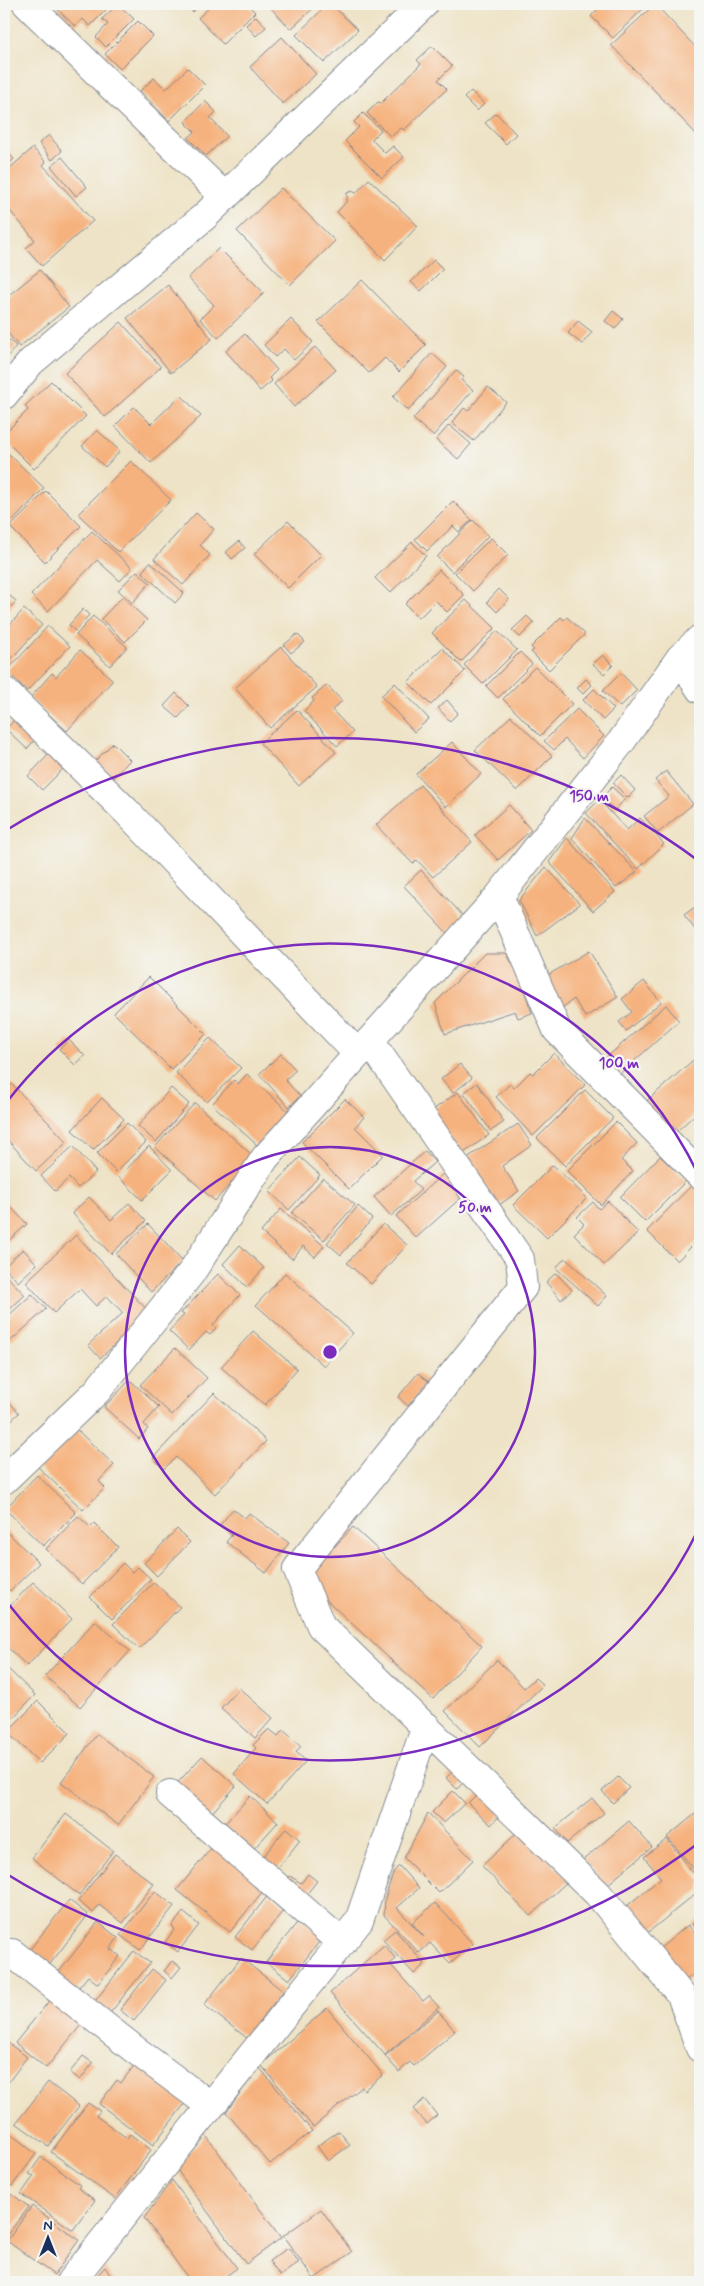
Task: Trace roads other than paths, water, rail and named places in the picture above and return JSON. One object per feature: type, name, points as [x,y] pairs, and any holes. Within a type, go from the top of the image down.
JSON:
[{"type":"street","points":[[27,4],[225,197]]},
{"type":"street","points":[[4,395],[31,362],[205,216],[424,4]]},
{"type":"street","points":[[4,1480],[97,1391],[191,1273],[265,1158],[499,896],[621,742],[680,658],[700,638]]},
{"type":"street","points":[[680,658],[700,689]]},
{"type":"street","points":[[4,691],[364,1048],[520,1259],[523,1287],[297,1569],[321,1626],[598,1894],[681,1995],[700,2048]]},
{"type":"street","points":[[499,896],[557,1030],[700,1175]]},
{"type":"street","points":[[70,2282],[359,1921],[426,1726]]},
{"type":"street","points":[[170,1794],[342,1943]]},
{"type":"street","points":[[12,1953],[134,2049],[211,2106]]}]
